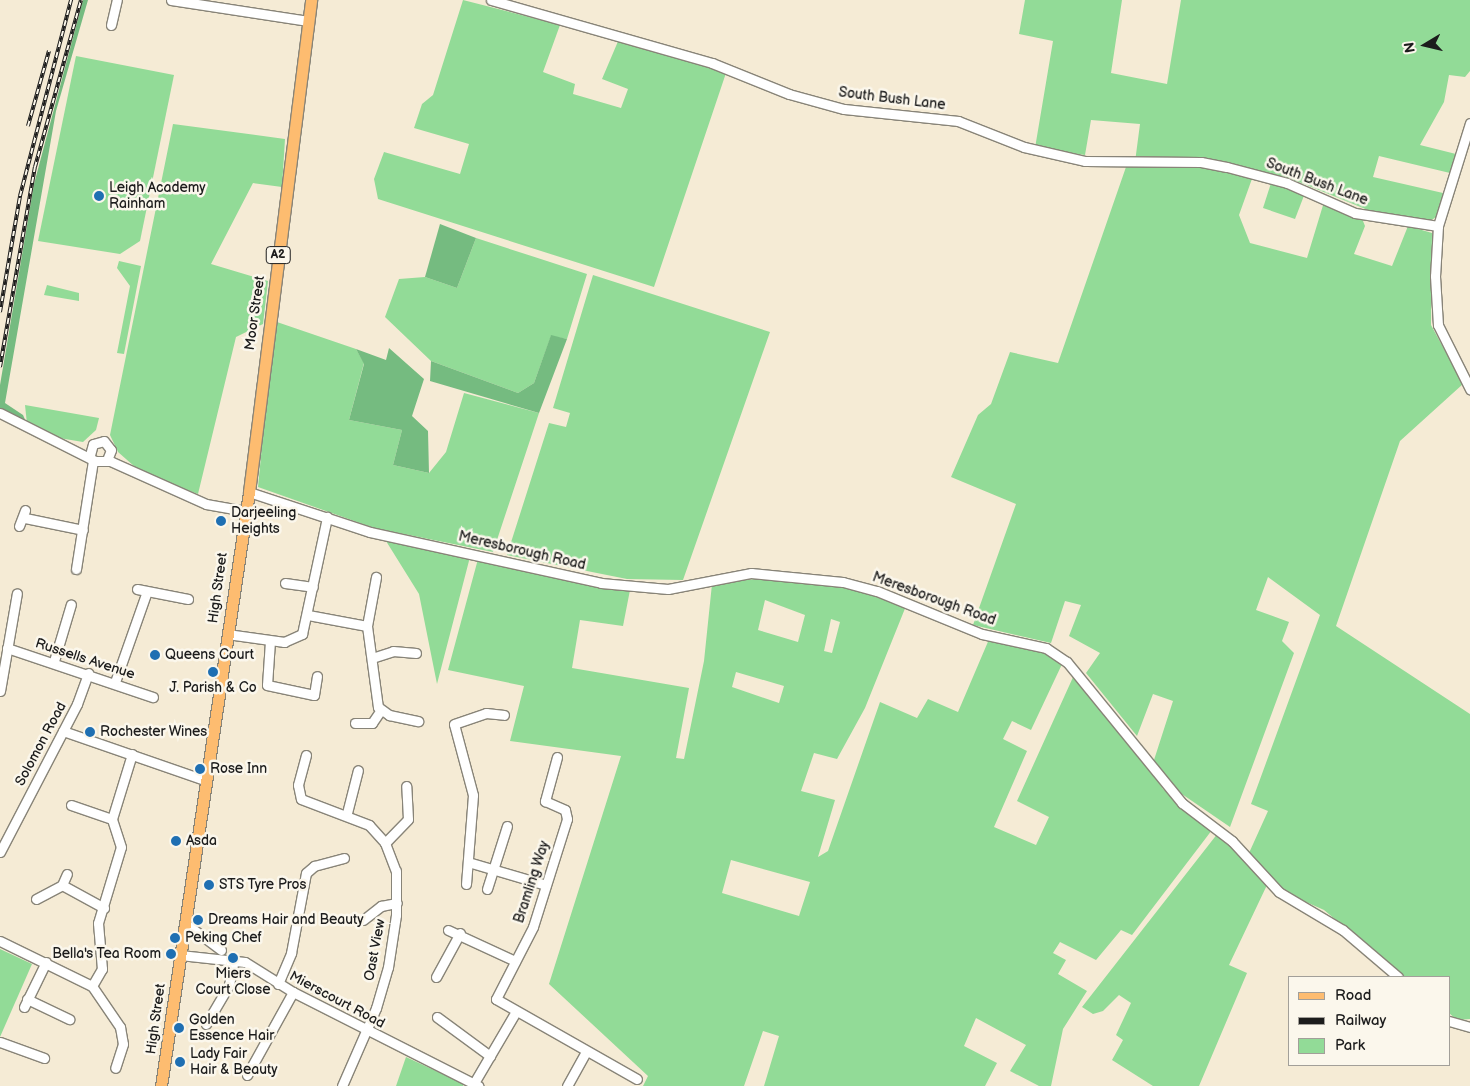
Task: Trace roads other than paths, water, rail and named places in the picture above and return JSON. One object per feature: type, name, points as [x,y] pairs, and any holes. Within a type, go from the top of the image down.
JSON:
[{"type":"main road","name":"Moor Street","points":[[246,510],[311,0]]},
{"type":"main road","name":"High Street","points":[[161,1086],[246,510]]},
{"type":"street","points":[[111,25],[117,0]]},
{"type":"street","points":[[172,0],[308,21]]},
{"type":"street","name":"South Bush Lane","points":[[491,0],[712,63],[789,94],[844,108],[958,121],[1024,147],[1085,160],[1200,162],[1227,167],[1287,183],[1355,213],[1438,226]]},
{"type":"street","points":[[1470,123],[1438,226],[1438,324],[1470,389]]},
{"type":"street","points":[[1,414],[76,448],[124,466],[206,504],[246,510]]},
{"type":"street","points":[[76,570],[94,474],[91,454],[102,441],[124,466]]},
{"type":"street","points":[[94,474],[106,460],[110,448]]},
{"type":"street","name":"Meresborough Road","points":[[249,492],[370,532],[630,587],[668,589],[751,574],[843,582],[877,591],[982,634],[1046,648],[1067,662],[1182,803],[1232,841],[1279,892],[1343,930],[1397,976]]},
{"type":"street","points":[[227,634],[270,641],[298,637],[308,615],[327,517]]},
{"type":"street","points":[[23,518],[83,530]]},
{"type":"street","points":[[355,723],[372,723],[380,711],[372,658],[366,641],[376,577]]},
{"type":"street","points":[[285,583],[313,587]]},
{"type":"street","points":[[137,589],[188,599]]},
{"type":"street","points":[[115,682],[147,591]]},
{"type":"street","points":[[0,691],[17,593]]},
{"type":"street","points":[[54,661],[71,604]]},
{"type":"street","points":[[308,615],[367,626]]},
{"type":"street","points":[[270,641],[264,673],[267,685],[314,695],[316,676]]},
{"type":"street","name":"Russells Avenue","points":[[7,648],[54,661],[154,697]]},
{"type":"street","points":[[372,658],[393,651],[416,653]]},
{"type":"street","name":"Solomon Road","points":[[0,852],[63,732],[88,673]]},
{"type":"street","points":[[380,711],[418,721]]},
{"type":"street","points":[[466,884],[473,795],[454,724],[486,713],[504,714]]},
{"type":"street","points":[[63,732],[207,781]]},
{"type":"street","points":[[92,986],[103,964],[98,928],[121,847],[112,819],[132,754]]},
{"type":"street","name":"Oast View","points":[[306,755],[298,785],[301,799],[347,813],[369,825],[385,843],[396,871],[396,903],[388,967],[342,1086]]},
{"type":"street","name":"Bramling Way","points":[[557,757],[545,801],[567,815],[533,927],[496,999],[515,1014],[585,1053],[637,1079]]},
{"type":"street","points":[[347,813],[358,770]]},
{"type":"street","points":[[385,843],[408,819],[406,786]]},
{"type":"street","points":[[71,805],[112,819]]},
{"type":"street","points":[[487,889],[507,826]]},
{"type":"street","points":[[278,984],[291,953],[306,873],[314,866],[344,858]]},
{"type":"street","points":[[468,862],[546,885]]},
{"type":"street","points":[[36,899],[62,885],[67,874]]},
{"type":"street","points":[[62,885],[104,908]]},
{"type":"street","name":"Oast View","points":[[363,920],[381,906],[396,903]]},
{"type":"street","points":[[185,923],[221,950]]},
{"type":"street","points":[[448,930],[515,961]]},
{"type":"street","points":[[436,978],[460,934]]},
{"type":"street","points":[[0,941],[92,986],[120,1027],[122,1044],[115,1068]]},
{"type":"street","name":"Mierscourt Road","points":[[180,955],[234,960],[249,964],[293,992],[476,1085]]},
{"type":"street","points":[[206,1024],[229,985],[234,960]]},
{"type":"street","points":[[46,962],[25,1003],[69,1019]]},
{"type":"street","points":[[247,1075],[293,992]]},
{"type":"street","points":[[476,1085],[490,1056],[515,1014]]},
{"type":"street","points":[[437,1016],[490,1056]]},
{"type":"street","points":[[1450,1021],[1470,1027]]},
{"type":"street","points":[[0,1042],[30,1058],[44,1058]]},
{"type":"street","points":[[567,1086],[585,1053]]},
{"type":"railway","points":[[0,312],[20,196],[71,0]]},
{"type":"railway","points":[[0,367],[35,167],[81,0]]},
{"type":"railway","points":[[28,126],[49,51]]},
{"type":"place","name":"Leigh Academy Rainham","points":[[99,196]]},
{"type":"place","name":"Darjeeling Heights","points":[[221,521]]},
{"type":"place","name":"Queens Court","points":[[155,655]]},
{"type":"place","name":"J. Parish & Co","points":[[213,672]]},
{"type":"place","name":"Rochester Wines","points":[[90,732]]},
{"type":"place","name":"Rose Inn","points":[[200,769]]},
{"type":"place","name":"Asda","points":[[176,841]]},
{"type":"place","name":"STS Tyre Pros","points":[[209,885]]},
{"type":"place","name":"Dreams Hair and Beauty","points":[[198,920]]},
{"type":"place","name":"Peking Chef","points":[[175,938]]},
{"type":"place","name":"Bella's Tea Room","points":[[171,954]]},
{"type":"place","name":"Miers Court Close","points":[[233,958]]},
{"type":"place","name":"Golden Essence Hair","points":[[179,1028]]},
{"type":"place","name":"Lady Fair Hair & Beauty","points":[[180,1062]]}]
